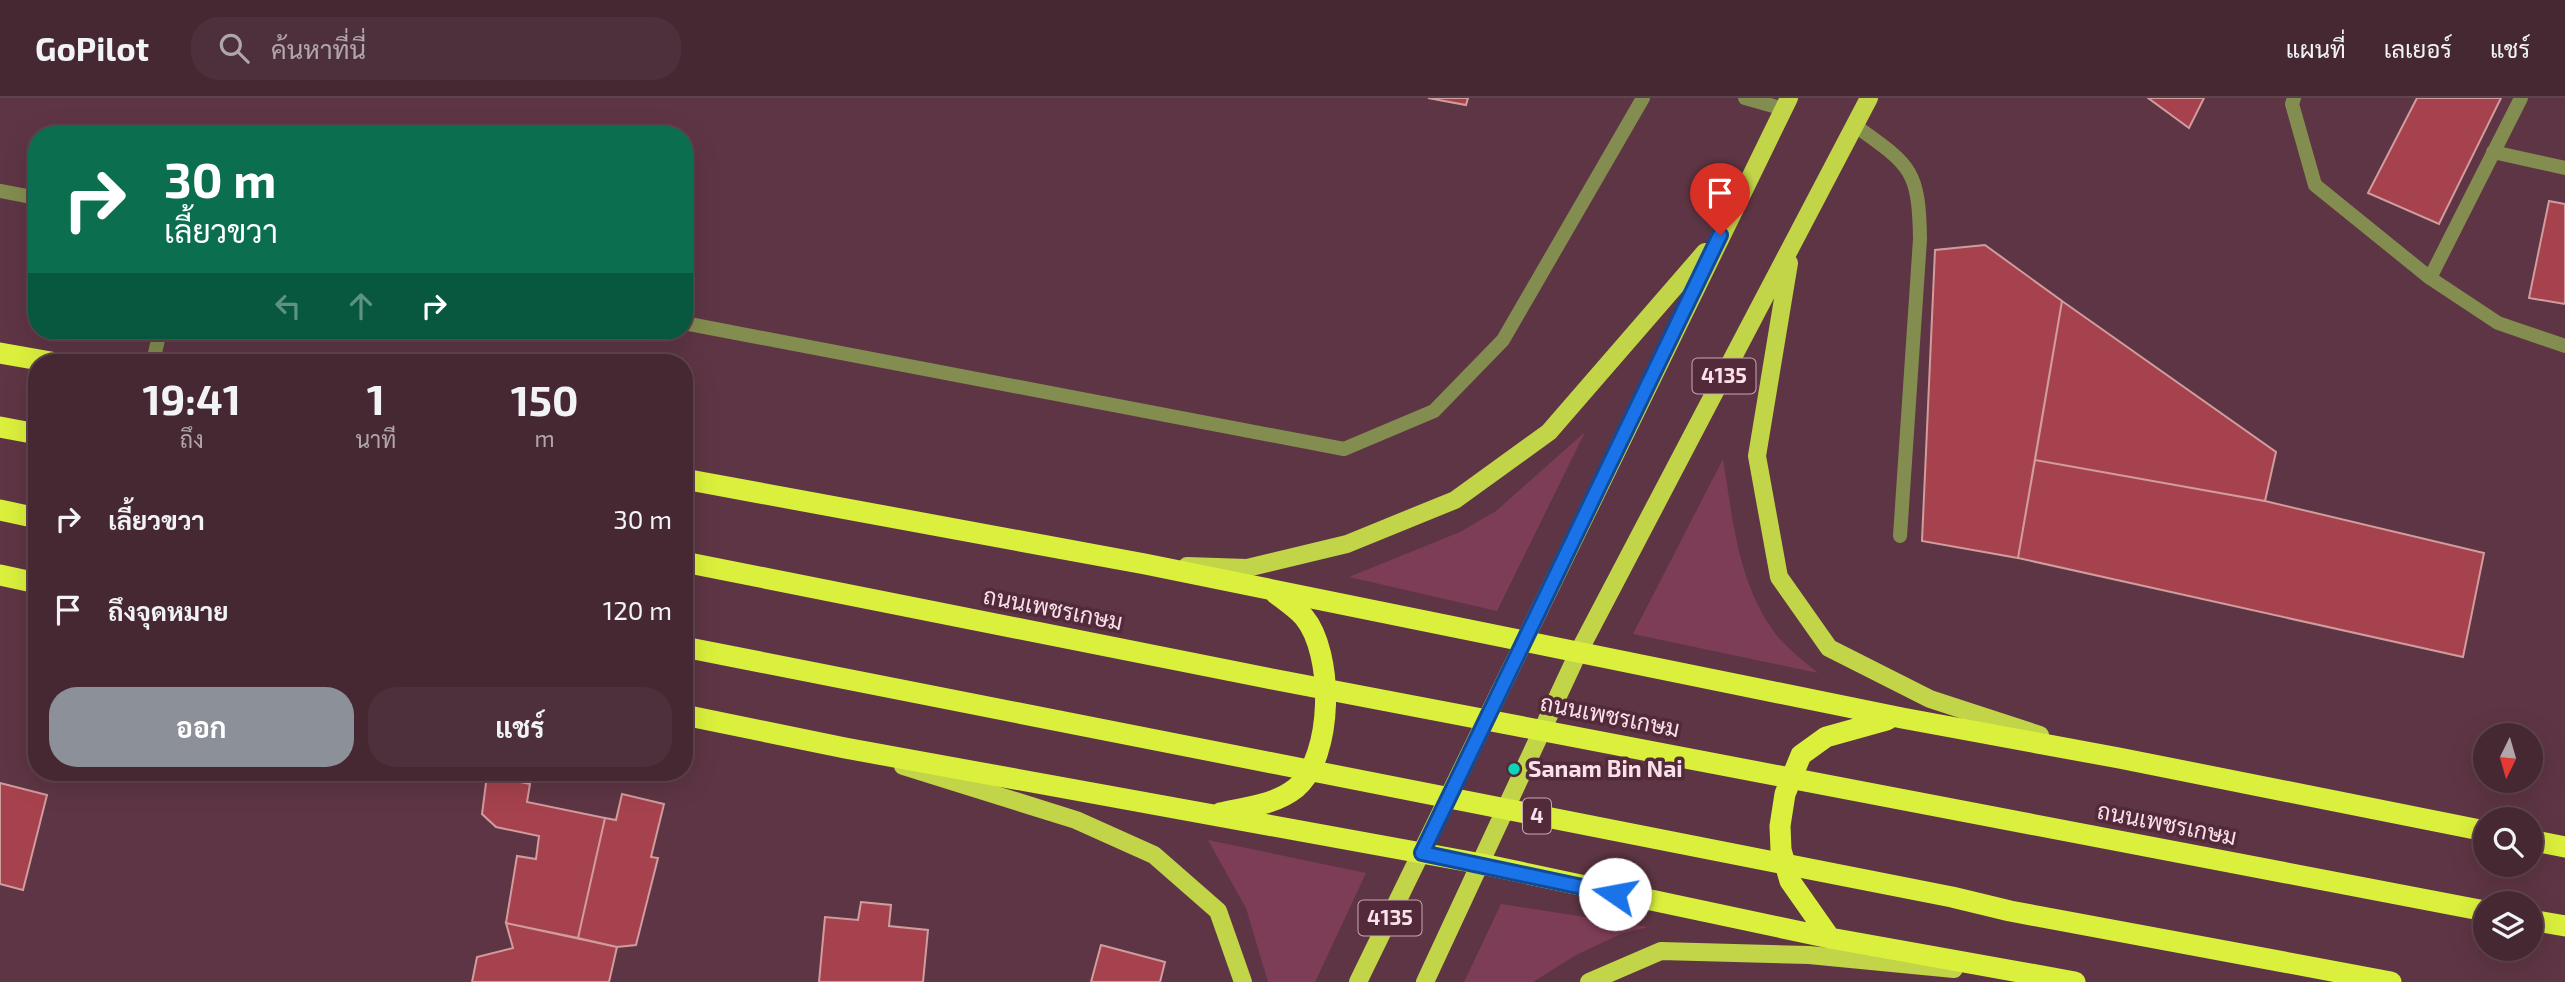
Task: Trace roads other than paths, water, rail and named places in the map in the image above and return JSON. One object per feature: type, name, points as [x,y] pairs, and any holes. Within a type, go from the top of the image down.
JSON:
[{"type":"highway","points":[[0,353],[28,358]]},
{"type":"highway","points":[[0,426],[28,432]]},
{"type":"highway","points":[[693,481],[1145,564],[1902,719],[2119,758],[2473,829]]},
{"type":"highway","points":[[0,510],[28,516]]},
{"type":"highway","name":"ถนนเพชรเกษม","points":[[693,564],[1253,675],[2473,909]]},
{"type":"highway","points":[[0,575],[28,581]]},
{"type":"highway","points":[[1211,815],[1275,800],[1298,786],[1316,755],[1325,712],[1325,678],[1319,651],[1304,618],[1273,591]]},
{"type":"highway","name":"4","points":[[693,649],[1952,897],[2010,911],[2391,982]]},
{"type":"highway","points":[[693,717],[845,748],[1482,864],[1830,938],[2067,980]]},
{"type":"highway","points":[[1830,938],[1790,881],[1780,850],[1780,826],[1785,794],[1801,755],[1826,737],[1871,722],[1902,719]]},
{"type":"highway","points":[[2543,843],[2565,847]]},
{"type":"highway","points":[[2543,922],[2565,926]]},
{"type":"main road","name":"4135","points":[[1425,982],[1578,653],[1869,98]]},
{"type":"main road","name":"4135","points":[[1358,982],[1786,103]]},
{"type":"main road","points":[[1145,564],[1247,568],[1347,544],[1455,500],[1549,432],[1720,235]]},
{"type":"main road","points":[[1792,246],[1756,456],[1779,577],[1829,648],[1930,699],[2017,729],[2119,758]]},
{"type":"main road","points":[[845,748],[1076,820],[1154,855],[1218,911],[1243,982]]},
{"type":"main road","points":[[1588,982],[1661,951],[1809,956],[2067,980]]},
{"type":"street","points":[[693,325],[1344,449],[1433,411],[1503,340],[1643,98]]},
{"type":"street","points":[[1745,98],[1786,103]]},
{"type":"street","points":[[2294,98],[2292,104],[2315,186],[2430,278],[2498,323],[2565,346]]},
{"type":"street","points":[[2430,278],[2521,98]]},
{"type":"street","points":[[1854,125],[1903,161],[1914,177],[1918,192],[1920,239],[1900,536]]},
{"type":"street","points":[[2494,152],[2565,167]]},
{"type":"street","points":[[0,191],[28,196]]},
{"type":"place","name":"Sanam Bin Nai","points":[[1514,769]]}]
